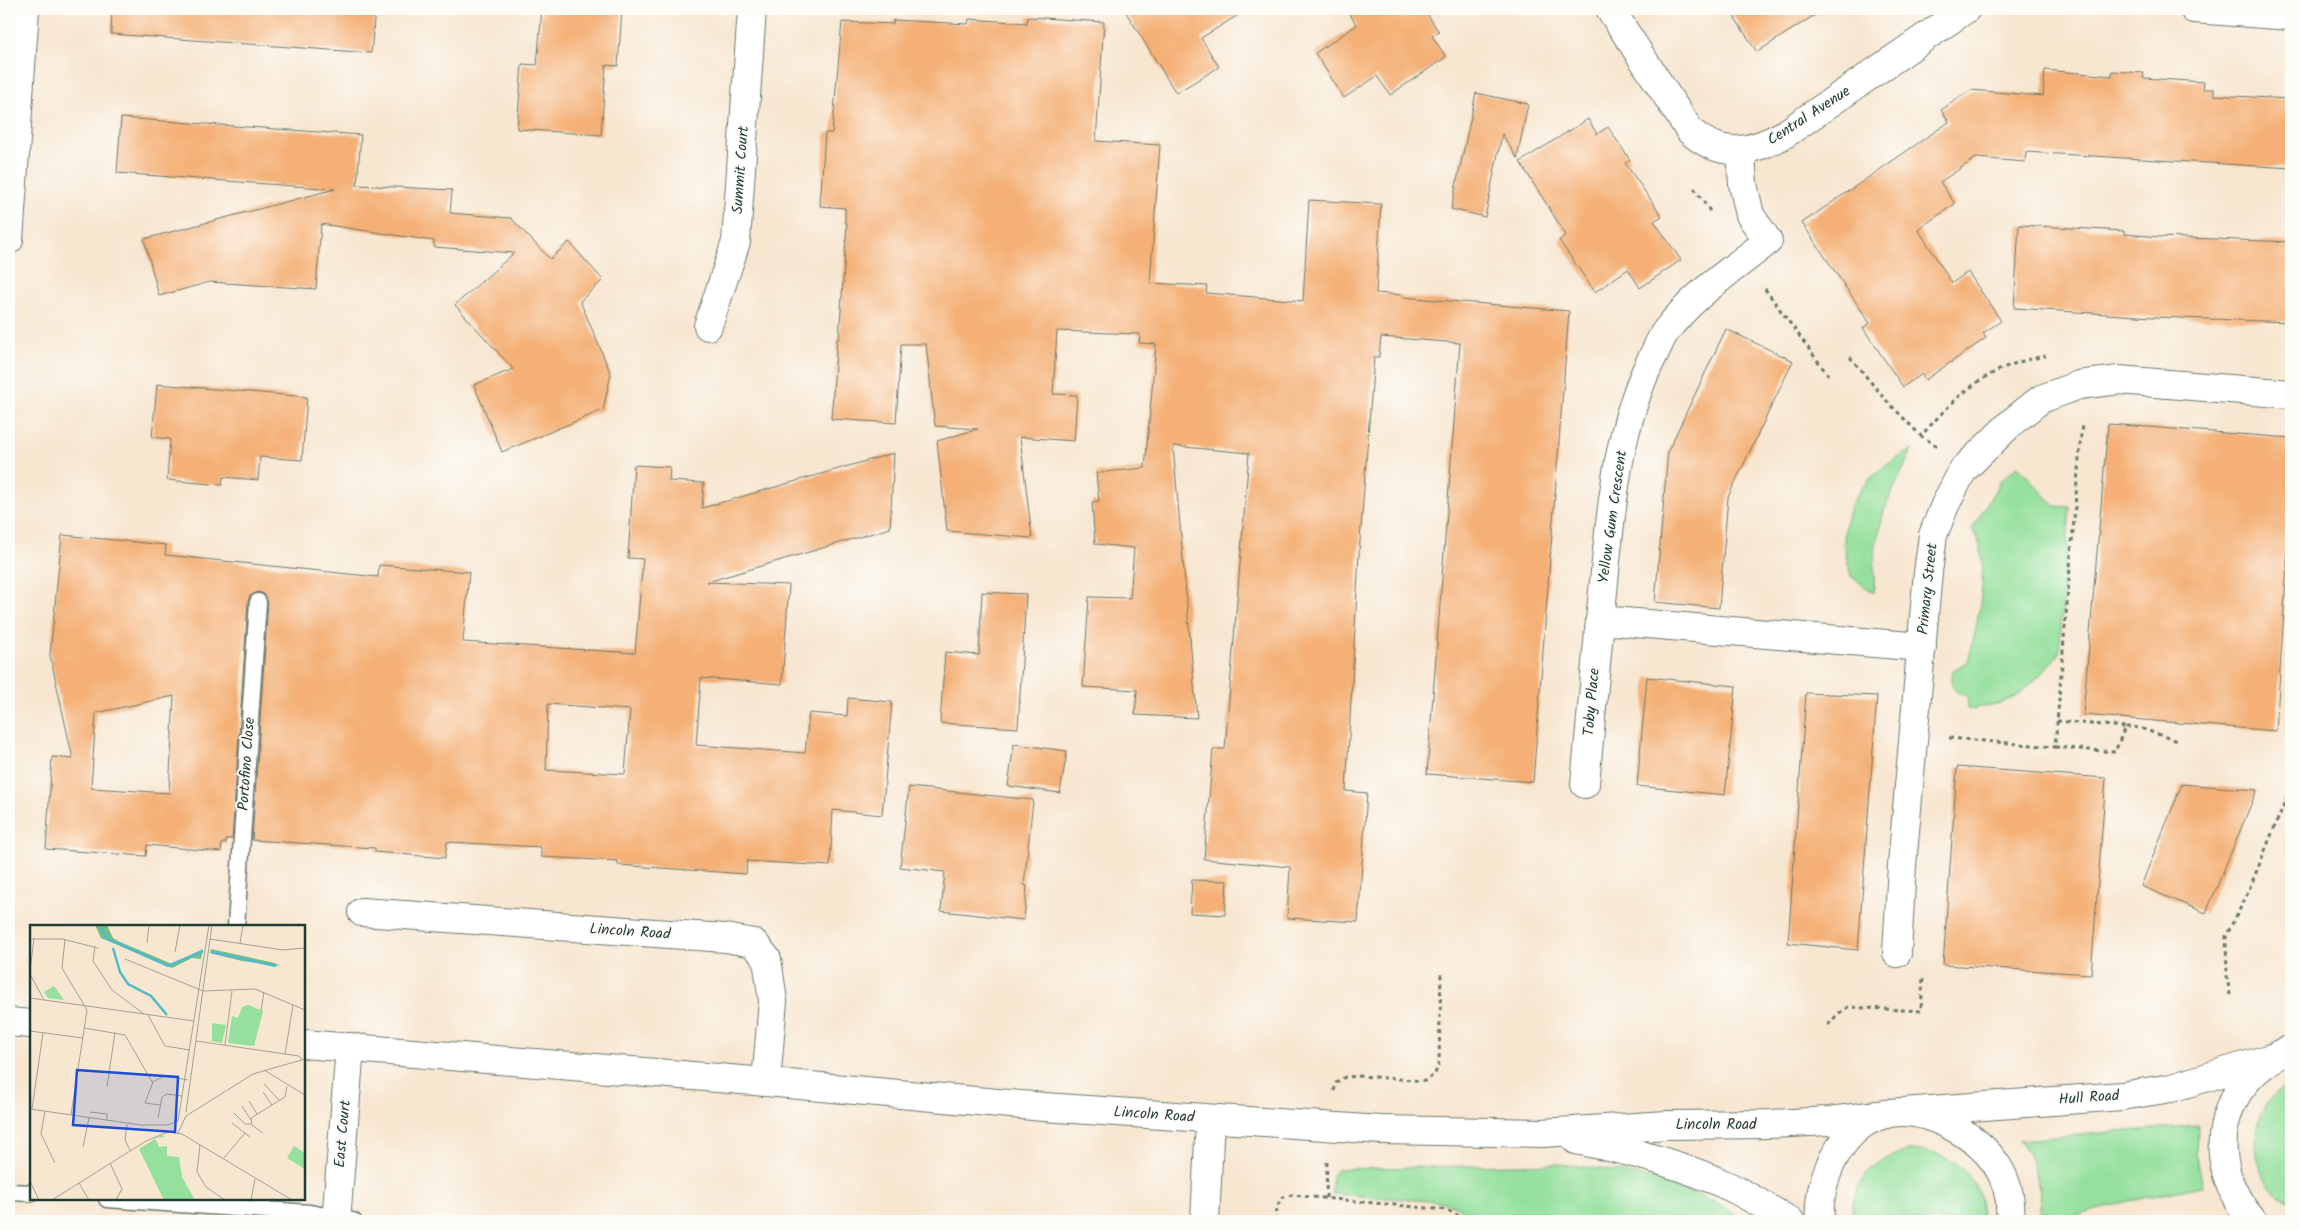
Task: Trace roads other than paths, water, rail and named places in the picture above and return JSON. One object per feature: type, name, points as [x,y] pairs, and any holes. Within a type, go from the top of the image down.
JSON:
[{"type":"street","points":[[9,240],[25,9]]},
{"type":"street","name":"Summit Court","points":[[708,326],[736,242],[752,9]]},
{"type":"street","name":"Central Avenue","points":[[1610,9],[1690,131],[1704,144],[1720,149],[1741,151],[1764,146],[1785,134],[1966,9]]},
{"type":"street","points":[[2194,9],[2291,16]]},
{"type":"street","name":"Yellow Gum Crescent","points":[[1600,620],[1616,482],[1627,427],[1643,377],[1665,332],[1691,302],[1768,241],[1750,215],[1743,184],[1741,151]]},
{"type":"street","name":"Primary Street","points":[[1897,953],[1902,865],[1933,536],[1945,505],[1963,470],[2012,422],[2041,399],[2079,385],[2119,380],[2291,394]]},
{"type":"street","points":[[1600,620],[1922,647]]},
{"type":"street","name":"Toby Place","points":[[1585,784],[1600,620]]},
{"type":"street","name":"Lincoln Road","points":[[362,912],[725,938],[754,943],[768,959],[773,1001],[766,1082]]},
{"type":"street","points":[[9,1022],[30,1024]]},
{"type":"street","name":"Lincoln Road","points":[[305,1044],[1044,1107],[1329,1127],[1542,1134],[1667,1125],[1778,1124],[1829,1121],[1896,1112]]},
{"type":"street","name":"East Court","points":[[342,1220],[350,1047]]},
{"type":"street","points":[[2253,1221],[2241,1207],[2226,1177],[2222,1142],[2230,1109],[2247,1079],[2284,1051]]},
{"type":"street","name":"Hull Road","points":[[1896,1112],[2122,1096],[2171,1088],[2284,1051]]},
{"type":"street","points":[[1820,1221],[1822,1186],[1835,1154],[1860,1128],[1896,1112],[1935,1118],[1960,1131],[1982,1146],[2000,1168],[2008,1187],[2010,1221]]},
{"type":"street","points":[[1205,1221],[1210,1119]]},
{"type":"street","name":"Lincoln Road","points":[[1542,1134],[1625,1150],[1684,1168],[1730,1187],[1790,1221]]},
{"type":"lane","name":"Portofino Close","points":[[236,925],[258,602]]},
{"type":"lane","points":[[9,1192],[30,1193]]},
{"type":"lane","points":[[122,1200],[310,1213],[342,1220]]}]
